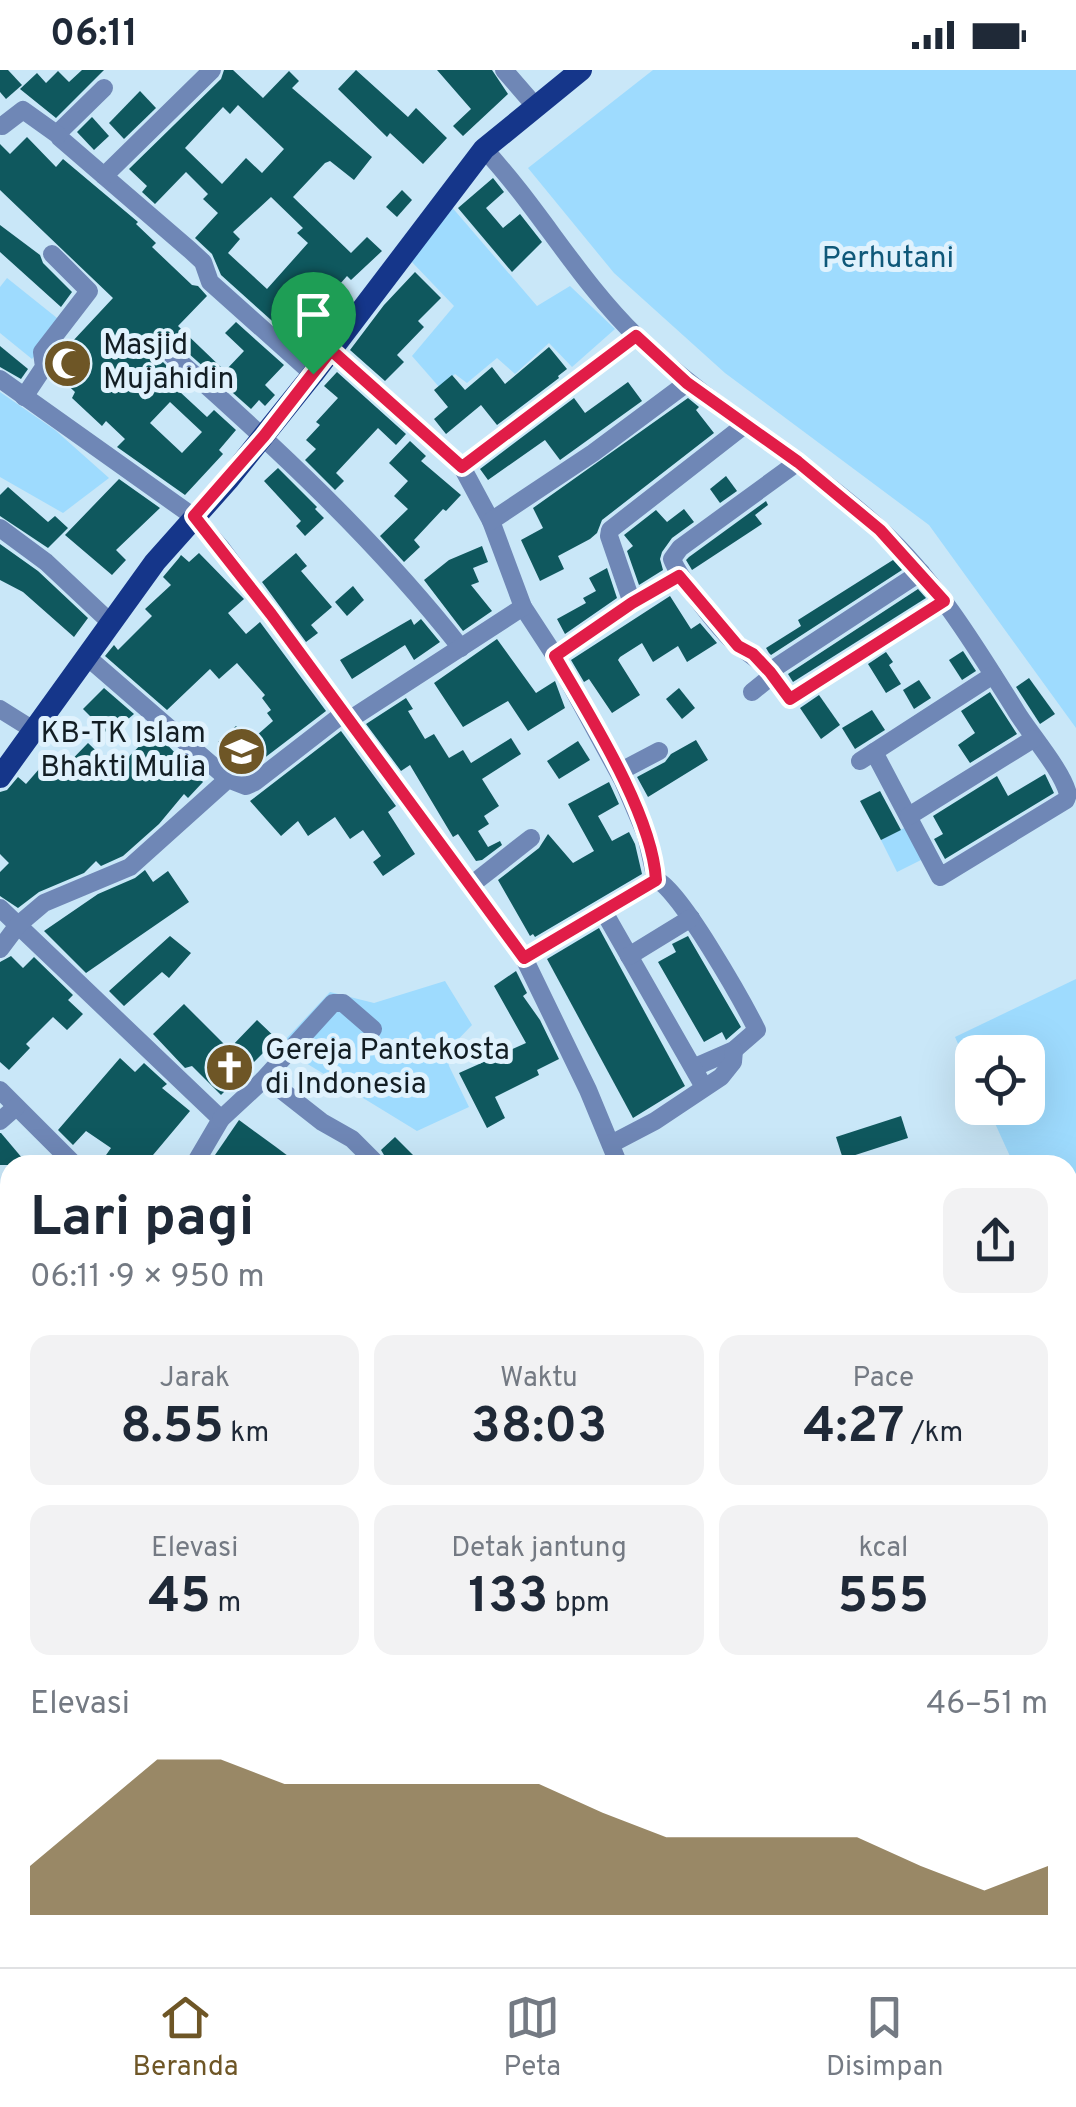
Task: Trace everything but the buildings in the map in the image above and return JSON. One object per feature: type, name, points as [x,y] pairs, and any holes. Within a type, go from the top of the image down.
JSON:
[{"type":"main road","points":[[0,777],[110,623],[194,516],[264,436],[484,150],[581,70]]},
{"type":"street","points":[[104,176],[212,70]]},
{"type":"street","points":[[504,70],[536,107]]},
{"type":"street","points":[[59,133],[104,88]]},
{"type":"street","points":[[2,126],[23,110],[59,133],[200,259],[210,282],[313,374]]},
{"type":"street","points":[[484,150],[520,187],[600,298],[636,336],[687,383],[798,462],[880,530],[920,572],[944,601],[1068,788],[1066,800],[940,877],[909,816],[867,756],[993,675]]},
{"type":"street","points":[[24,397],[44,368],[42,352],[88,295],[89,288],[52,254]]},
{"type":"street","points":[[462,467],[636,336]]},
{"type":"street","points":[[331,350],[462,467],[491,521],[523,607],[555,656],[619,772],[646,835],[656,880]]},
{"type":"street","points":[[172,354],[264,436],[415,591],[462,648]]},
{"type":"street","points":[[0,379],[194,516],[261,600],[524,958],[615,1155]]},
{"type":"street","points":[[491,521],[593,454],[687,383]]},
{"type":"street","points":[[632,603],[610,530],[746,424]]},
{"type":"street","points":[[798,462],[674,553],[672,559],[679,576],[738,646],[753,654],[772,673],[790,699],[944,601]]},
{"type":"street","points":[[0,528],[46,562],[110,623]]},
{"type":"street","points":[[752,692],[808,647],[920,572]]},
{"type":"street","points":[[555,656],[679,576]]},
{"type":"street","points":[[86,656],[228,778],[246,786],[346,716],[523,607]]},
{"type":"street","points":[[808,647],[828,675]]},
{"type":"street","points":[[0,709],[35,731]]},
{"type":"street","points":[[909,816],[1033,738]]},
{"type":"street","points":[[619,772],[658,751]]},
{"type":"street","points":[[0,949],[18,925],[56,896],[130,867],[228,778]]},
{"type":"street","points":[[471,885],[531,838]]},
{"type":"street","points":[[524,958],[656,880]]},
{"type":"street","points":[[656,880],[668,884],[691,918],[757,1030],[734,1050],[695,1067]]},
{"type":"street","points":[[0,908],[221,1119]]},
{"type":"street","points":[[604,912],[704,1086]]},
{"type":"street","points":[[629,956],[691,918]]},
{"type":"street","points":[[204,1155],[221,1119],[334,1003],[343,1002],[373,1029]]},
{"type":"street","points":[[611,1144],[655,1121],[729,1068],[734,1050]]},
{"type":"street","points":[[262,1080],[278,1086],[322,1122],[352,1138],[368,1155]]},
{"type":"street","points":[[0,1090],[64,1155]]},
{"type":"street","points":[[0,1122],[16,1107]]},
{"type":"green space","name":"Perhutani","points":[[653,70],[1076,70],[1076,728],[929,525],[725,373],[614,273],[528,168]]},
{"type":"green space","points":[[450,205],[537,306],[570,286],[615,329],[572,367],[549,343],[515,374],[497,358],[467,383],[455,374],[440,388],[412,356],[454,306],[409,259]]},
{"type":"green space","points":[[7,278],[62,322],[32,359],[0,333],[0,287]]},
{"type":"green space","points":[[0,392],[55,430],[109,478],[63,513],[0,477]]},
{"type":"green space","points":[[906,827],[923,859],[897,872],[881,840]]},
{"type":"green space","points":[[1076,979],[1076,1155],[1009,1155],[996,1125],[1045,1125],[1045,1035],[959,1035]]},
{"type":"green space","points":[[445,981],[472,1025],[446,1052],[469,1107],[417,1131],[301,1060],[285,1040],[330,992],[374,1003]]},
{"type":"place","name":"Masjid Mujahidin","points":[[68,363]]},
{"type":"place","name":"KB-TK Islam Bhakti Mulia","points":[[241,751]]},
{"type":"place","name":"Gereja Pantekosta di Indonesia","points":[[230,1068]]},
{"type":"route","points":[[636,336],[687,383],[798,462],[880,530],[944,601],[790,699],[770,672],[753,654],[738,646],[679,576],[555,656],[623,782],[646,835],[656,880],[524,958],[271,614],[194,516],[229,479],[313,374],[331,350],[462,467],[636,336]]}]
